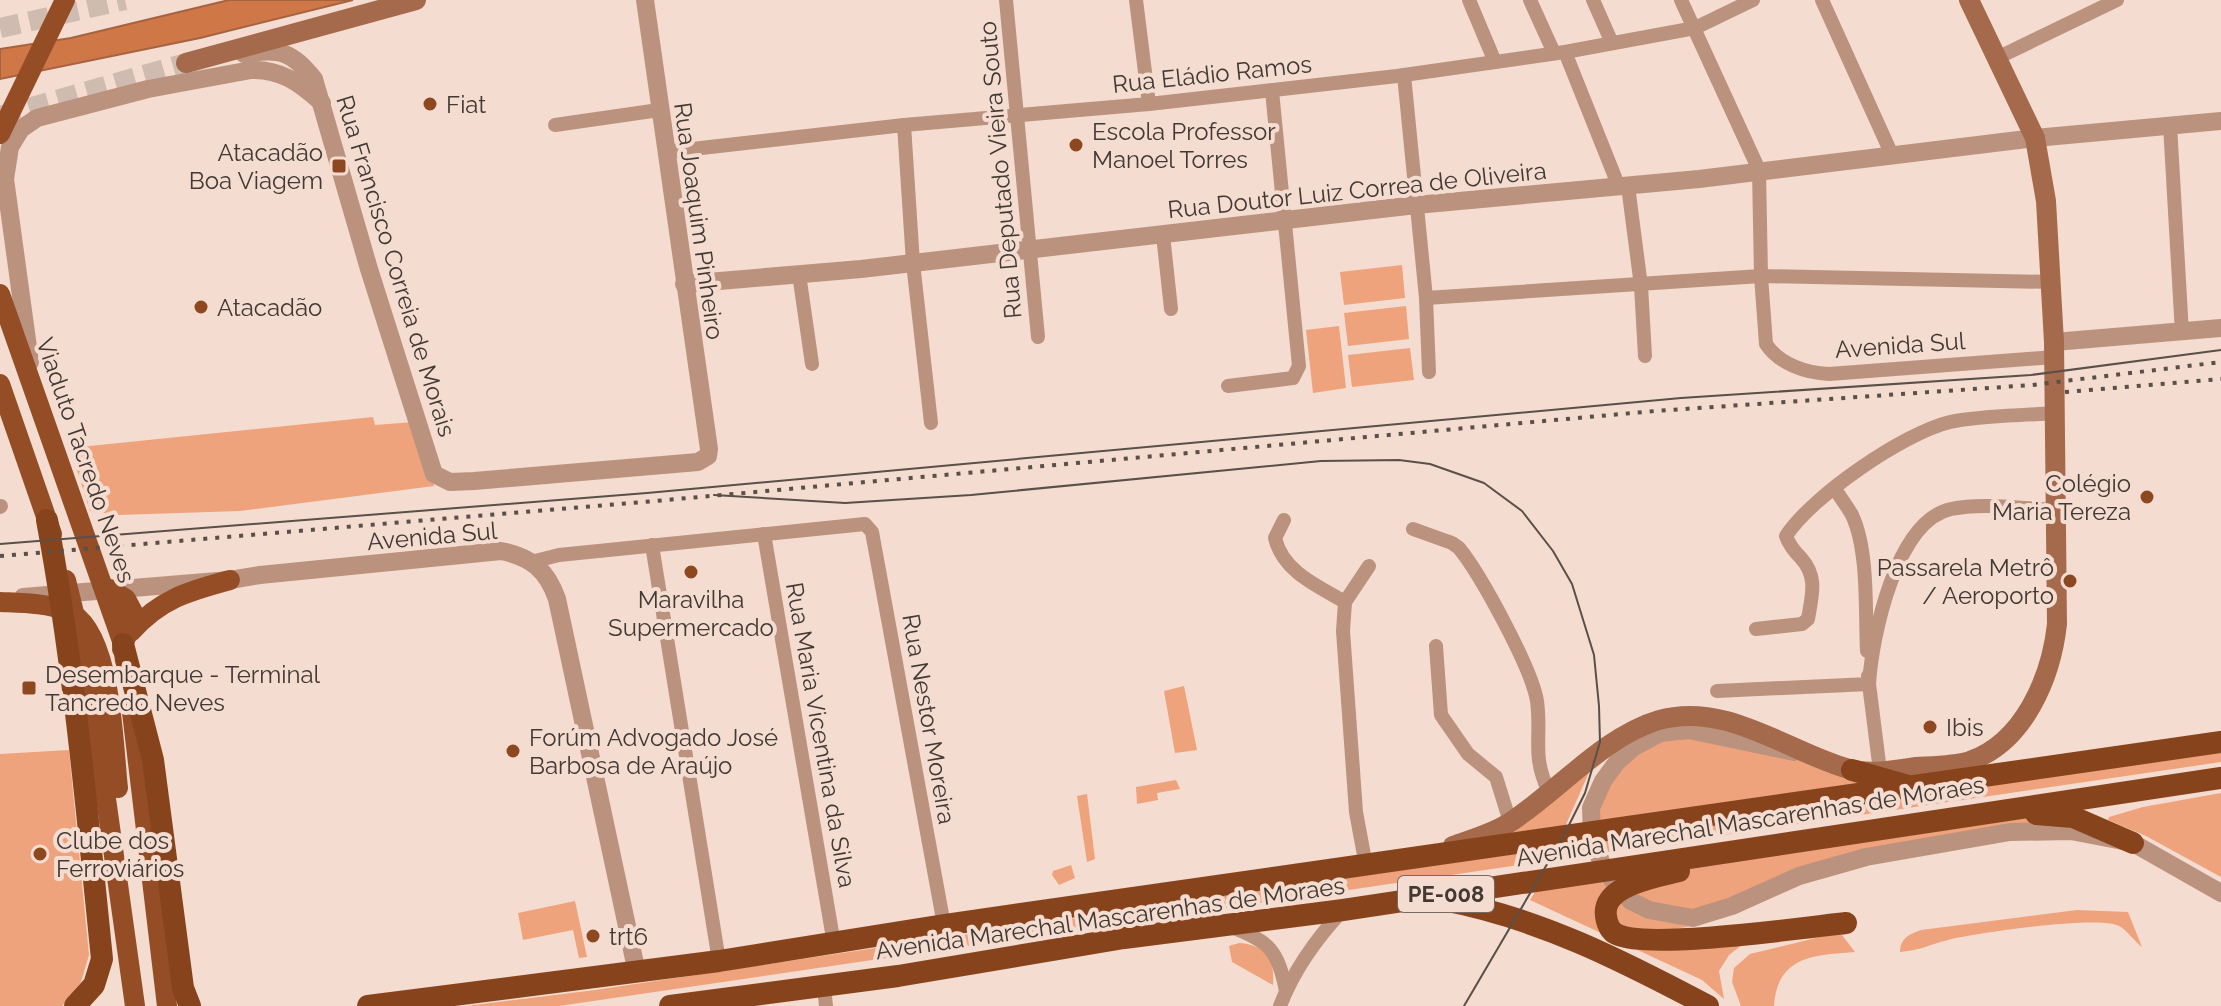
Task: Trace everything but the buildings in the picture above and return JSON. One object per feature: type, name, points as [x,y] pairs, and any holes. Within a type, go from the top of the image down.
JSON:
[{"type":"highway","points":[[47,520],[62,601],[82,758],[102,959],[94,985],[75,1006]]},
{"type":"highway","points":[[126,640],[153,760],[183,988],[190,1006]]},
{"type":"highway","name":"Avenida Marechal Mascarenhas de Moraes","points":[[368,1006],[637,973],[944,925],[2221,742]]},
{"type":"highway","points":[[1852,770],[1914,787]]},
{"type":"highway","name":"Avenida Marechal Mascarenhas de Moraes","points":[[670,1006],[825,996],[1124,938],[1343,910],[2221,778]]},
{"type":"highway","points":[[1963,815],[2050,813],[2073,817],[2133,843]]},
{"type":"highway","points":[[1743,849],[1628,886],[1611,898],[1606,907],[1606,921],[1613,932],[1627,938],[1647,939],[1696,938],[1846,923]]},
{"type":"highway","points":[[1426,896],[1517,917],[1650,974],[1708,1006]]},
{"type":"main road","points":[[0,134],[65,0]]},
{"type":"main road","points":[[193,61],[416,0]]},
{"type":"main road","name":"Avenida Marechal Mascarenhas de Moraes","points":[[1392,862],[1487,835],[1510,822],[1597,754],[1641,727],[1681,716],[1703,716],[1740,726],[1852,770],[1880,771],[1967,762],[1990,752],[2012,734],[2031,706],[2044,678],[2055,640],[2054,350],[2046,201],[2035,138],[1969,0]]},
{"type":"main road","name":"Viaduto Tacredo Neves","points":[[0,294],[38,408],[126,640]]},
{"type":"main road","points":[[0,384],[60,553],[88,670],[135,1006]]},
{"type":"main road","points":[[167,1006],[126,640],[159,605],[230,580]]},
{"type":"main road","points":[[110,589],[126,599],[133,608],[133,622],[117,667],[112,695],[146,1006]]},
{"type":"main road","points":[[0,601],[69,611],[83,622],[95,639],[112,695],[156,1006]]},
{"type":"street","name":"Rua Joaquim Pinheiro","points":[[645,0],[709,449]]},
{"type":"street","name":"Rua Deputado Vieira Souto","points":[[1006,0],[1038,337]]},
{"type":"street","points":[[1136,0],[1149,104]]},
{"type":"street","points":[[1469,0],[1495,62]]},
{"type":"street","points":[[1530,0],[1560,52],[1623,186],[1641,286],[1645,356]]},
{"type":"street","points":[[1593,0],[1612,43]]},
{"type":"street","points":[[1681,0],[1759,170],[1761,276]]},
{"type":"street","name":"Rua Eládio Ramos","points":[[666,152],[1404,75],[1695,28],[1753,0]]},
{"type":"street","points":[[1822,0],[1892,155]]},
{"type":"street","points":[[1997,58],[2117,0]]},
{"type":"street","name":"Rua Francisco Correia de Morais","points":[[193,61],[261,51],[285,52],[298,60],[314,79],[434,474]]},
{"type":"street","points":[[38,408],[19,293],[5,179],[10,147],[21,129],[37,118],[148,89],[251,70],[267,69],[282,73],[322,103]]},
{"type":"street","points":[[1404,75],[1426,298],[1429,372]]},
{"type":"street","points":[[1228,386],[1293,378],[1299,366],[1272,91]]},
{"type":"street","points":[[555,125],[659,110]]},
{"type":"street","name":"Rua Doutor Luiz Correa de Oliveira","points":[[684,284],[913,263],[1416,205],[1623,186],[2035,138],[2221,121]]},
{"type":"street","points":[[904,125],[913,263],[931,423]]},
{"type":"street","points":[[2170,125],[2182,333]]},
{"type":"street","points":[[1163,235],[1171,309]]},
{"type":"street","points":[[799,274],[812,364]]},
{"type":"street","points":[[1426,298],[1761,276],[2052,282]]},
{"type":"street","name":"Avenida Sul","points":[[1761,276],[1765,337],[1770,350],[1798,369],[1821,374],[2054,350],[2221,328]]},
{"type":"street","points":[[1756,629],[1802,624],[1808,619],[1814,579],[1786,536],[1816,503],[1835,489],[1904,440],[1926,430],[1952,422],[2054,413]]},
{"type":"street","name":"Avenida Sul","points":[[434,474],[450,482],[567,475],[698,462],[708,456],[709,449]]},
{"type":"street","points":[[1835,489],[1852,517],[1862,560],[1869,684],[1880,771]]},
{"type":"street","points":[[1869,684],[1871,652],[1896,567],[1908,545],[1934,516],[1949,509],[1971,507],[2056,510]]},
{"type":"street","points":[[1284,520],[1275,538],[1288,564],[1295,572],[1345,602]]},
{"type":"street","name":"Avenida Sul","points":[[0,601],[501,551],[521,555],[531,562],[559,555],[865,524]]},
{"type":"street","name":"Rua Nestor Moreira","points":[[865,524],[872,532],[944,925]]},
{"type":"street","points":[[1413,529],[1459,548],[1524,665],[1537,701],[1539,771],[1549,792]]},
{"type":"street","name":"Rua Maria Vicentina da Silva","points":[[764,534],[834,944]]},
{"type":"street","points":[[652,545],[719,961]]},
{"type":"street","points":[[531,562],[547,577],[557,599],[637,973]]},
{"type":"street","points":[[1366,866],[1356,812],[1343,631],[1345,602],[1369,566]]},
{"type":"street","points":[[1436,646],[1441,715],[1468,754],[1496,777],[1510,822]]},
{"type":"street","points":[[1717,691],[1869,684]]},
{"type":"street","points":[[1816,756],[1689,730],[1660,733],[1634,747],[1617,762],[1603,781],[1591,808],[1592,834],[1601,862],[1631,901],[1649,910],[1693,918],[1799,876],[1866,857],[2010,832],[2071,831],[2133,843],[2221,893]]},
{"type":"street","points":[[1280,1006],[1318,936],[1343,910]]},
{"type":"street","points":[[1227,925],[1268,944],[1282,968],[1286,991]]},
{"type":"shaded area","points":[[229,0],[353,0],[200,38],[0,79],[0,49],[71,38]]},
{"type":"shaded area","points":[[1402,265],[1405,298],[1344,305],[1340,272]]},
{"type":"shaded area","points":[[1406,306],[1409,339],[1348,346],[1344,313]]},
{"type":"shaded area","points":[[1339,326],[1346,388],[1313,393],[1306,330]]},
{"type":"shaded area","points":[[1410,348],[1414,380],[1352,387],[1348,355]]},
{"type":"shaded area","points":[[373,417],[375,425],[414,422],[434,486],[240,511],[118,515],[90,511],[70,448]]},
{"type":"shaded area","points":[[1184,686],[1197,750],[1175,753],[1164,691]]},
{"type":"shaded area","points":[[1689,733],[1905,786],[1596,829],[1605,783],[1636,749]]},
{"type":"shaded area","points":[[2221,747],[2221,762],[559,1006],[466,1006],[595,990]]},
{"type":"shaded area","name":"Clube dos Ferroviários","points":[[69,750],[89,955],[81,982],[62,1006],[0,1006],[0,754]]},
{"type":"shaded area","points":[[1591,768],[1564,829],[1501,836]]},
{"type":"shaded area","points":[[1176,780],[1180,789],[1157,793],[1158,800],[1137,804],[1136,787]]},
{"type":"shaded area","points":[[2221,793],[2221,877],[2146,836],[2108,820],[2109,817],[2143,807]]},
{"type":"shaded area","points":[[1087,794],[1095,859],[1087,862],[1077,796]]},
{"type":"shaded area","points":[[2026,817],[2079,821],[1874,849],[1693,915],[1632,900],[1649,873]]},
{"type":"shaded area","points":[[1071,865],[1075,878],[1059,885],[1052,875],[1053,871]]},
{"type":"shaded area","points":[[1607,878],[1612,883],[1602,923],[1743,944],[1729,955],[1719,971],[1724,999],[1702,980],[1530,900],[1537,889]]},
{"type":"shaded area","points":[[1619,894],[1658,918],[1690,927],[1647,931],[1626,928],[1616,914]]},
{"type":"shaded area","points":[[575,901],[587,957],[579,958],[573,930],[523,940],[518,913]]},
{"type":"shaded area","points":[[2077,910],[2128,912],[2142,947],[2119,926],[2088,923],[1983,933],[1900,952],[1904,940],[1921,930]]},
{"type":"shaded area","points":[[1828,935],[1842,935],[1855,952],[1801,961],[1782,976],[1774,1006],[1741,1006],[1732,982],[1734,968],[1750,954]]},
{"type":"shaded area","points":[[1239,943],[1256,947],[1267,955],[1273,985],[1232,962],[1229,946]]},
{"type":"tunnel","points":[[0,28],[125,0]]},
{"type":"tunnel","points":[[0,116],[186,63]]},
{"type":"tram line","points":[[0,544],[647,493],[1681,398],[2031,375],[2221,350]]},
{"type":"tram line","points":[[714,495],[845,503],[971,495],[1321,461],[1399,460],[1430,464],[1484,483],[1522,511],[1553,551],[1572,584],[1594,655],[1600,742],[1585,793],[1563,837],[1464,1006]]},
{"type":"railway","points":[[0,556],[1655,411],[2032,385],[2221,362]]},
{"type":"railway","points":[[2065,392],[2221,379]]},
{"type":"place","name":"Fiat","points":[[430,104]]},
{"type":"place","name":"Escola Professor Manoel Torres","points":[[1076,145]]},
{"type":"place","name":"Atacadão Boa Viagem","points":[[339,166]]},
{"type":"place","name":"Atacadão","points":[[201,307]]},
{"type":"place","name":"Colégio Maria Tereza","points":[[2147,497]]},
{"type":"place","name":"Maravilha Supermercado","points":[[691,572]]},
{"type":"place","name":"Passarela Metrô / Aeroporto","points":[[2070,581]]},
{"type":"place","name":"Desembarque - Terminal Tancredo Neves","points":[[29,688]]},
{"type":"place","name":"Ibis","points":[[1930,727]]},
{"type":"place","name":"Forúm Advogado José Barbosa de Araújo","points":[[513,751]]},
{"type":"place","name":"Clube dos Ferroviários","points":[[40,854]]},
{"type":"place","name":"trt6","points":[[593,936]]}]
